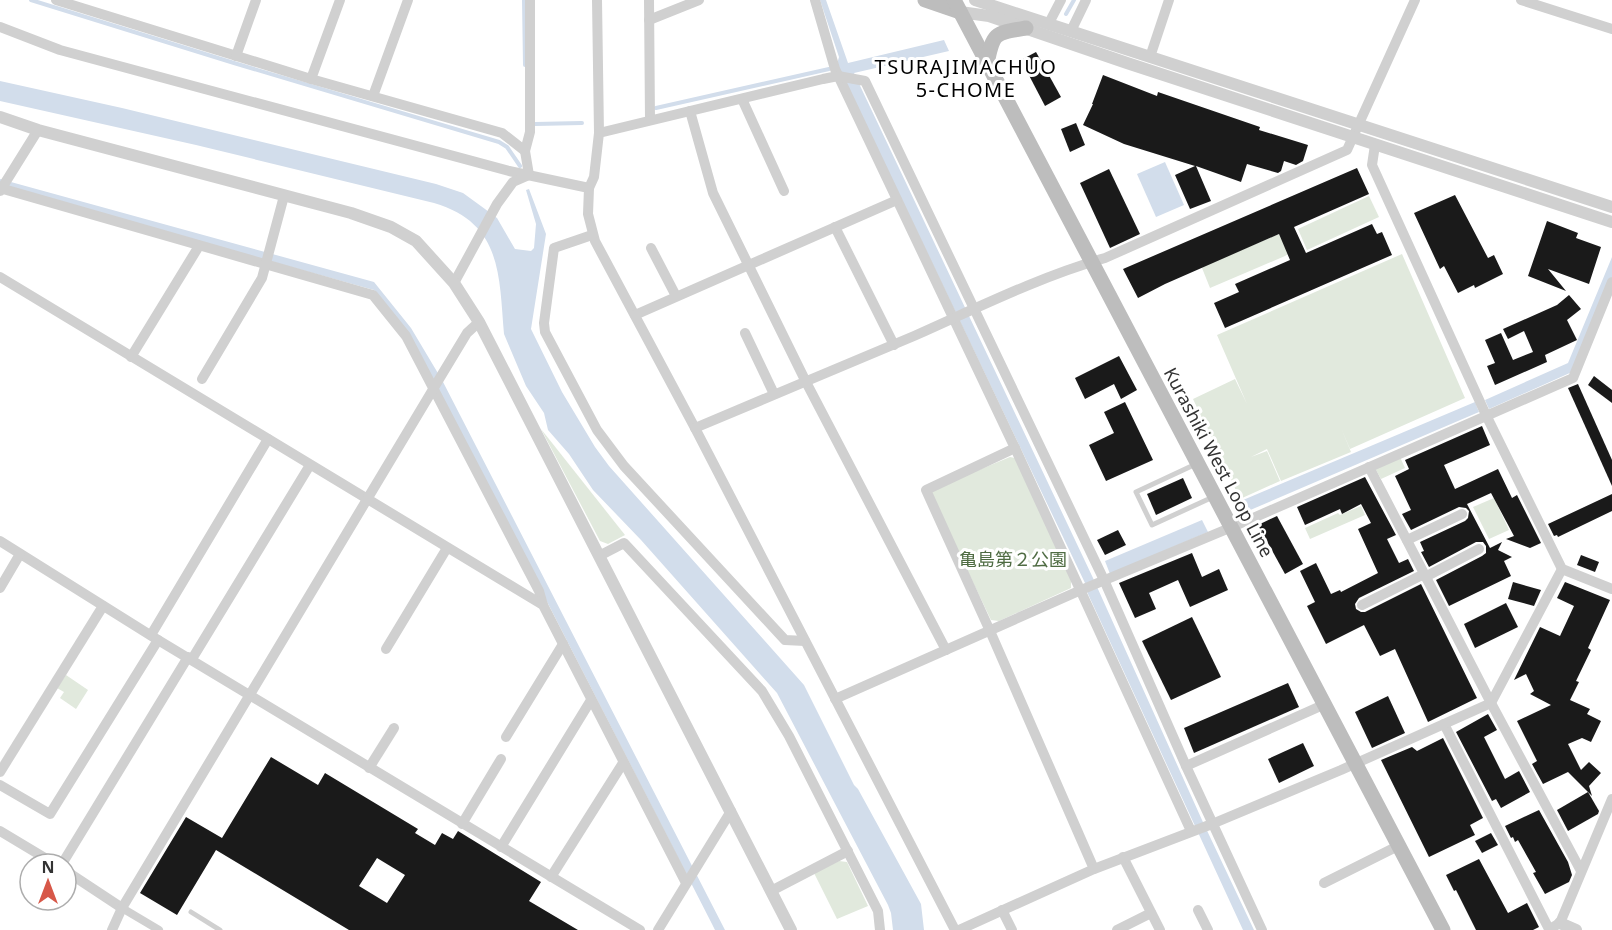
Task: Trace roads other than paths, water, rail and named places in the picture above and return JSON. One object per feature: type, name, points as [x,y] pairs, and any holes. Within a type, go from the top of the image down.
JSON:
[{"type":"main road","points":[[925,0],[957,6]]},
{"type":"main road","name":"Kurashiki West Loop Line","points":[[957,6],[1443,930]]},
{"type":"main road","points":[[987,64],[990,45],[996,36],[1001,32],[1026,28]]},
{"type":"street","points":[[56,0],[91,5],[236,56],[502,133],[525,151]]},
{"type":"street","points":[[236,56],[256,0]]},
{"type":"street","points":[[311,79],[340,0]]},
{"type":"street","points":[[373,96],[408,0]]},
{"type":"street","points":[[529,175],[525,151],[530,132],[531,0]]},
{"type":"street","points":[[597,0],[599,133],[594,177],[589,188],[588,214],[592,235],[957,930],[1124,856],[1210,825],[1491,703],[1562,569]]},
{"type":"street","points":[[649,0],[650,120]]},
{"type":"street","points":[[649,20],[699,0]]},
{"type":"street","points":[[815,0],[834,69],[841,77],[897,200],[1083,589],[1192,831]]},
{"type":"street","points":[[975,0],[1612,207]]},
{"type":"street","points":[[1049,23],[1061,0]]},
{"type":"street","points":[[1071,31],[1086,0]]},
{"type":"street","points":[[1150,57],[1169,0]]},
{"type":"street","points":[[695,428],[894,345],[970,310],[1077,266],[1105,258],[1347,150],[1415,0]]},
{"type":"street","points":[[1521,0],[1612,29]]},
{"type":"street","points":[[957,6],[1612,222]]},
{"type":"street","points":[[0,27],[60,50],[497,168],[589,188]]},
{"type":"street","points":[[599,133],[841,77],[865,81],[970,310],[1101,581],[1186,766],[1210,825],[1262,930]]},
{"type":"street","points":[[742,99],[784,191]]},
{"type":"street","points":[[690,111],[713,193],[806,382],[945,650]]},
{"type":"street","points":[[0,117],[38,130],[351,213],[391,226],[416,241],[454,283],[478,322],[791,930]]},
{"type":"street","points":[[38,130],[2,187],[189,241],[199,246],[266,259],[373,294],[406,336],[437,383],[543,605],[623,763],[687,881]]},
{"type":"street","points":[[1375,145],[1372,165],[1486,415],[1562,569],[1612,589]]},
{"type":"street","points":[[454,283],[478,236],[513,182],[529,175]]},
{"type":"street","points":[[202,379],[262,278],[284,196]]},
{"type":"street","points":[[634,315],[897,200]]},
{"type":"street","points":[[835,227],[894,345]]},
{"type":"street","points":[[592,235],[554,248],[544,323],[545,332],[597,430],[624,466],[785,640],[805,641]]},
{"type":"street","points":[[131,357],[199,246]]},
{"type":"street","points":[[651,248],[676,296]]},
{"type":"street","points":[[0,277],[543,605]]},
{"type":"street","points":[[835,699],[1101,581],[1573,378],[1612,282]]},
{"type":"street","points":[[112,930],[122,908],[249,694],[467,333],[478,322]]},
{"type":"street","points":[[745,333],[774,394]]},
{"type":"street","points":[[0,785],[50,814],[268,439]]},
{"type":"street","points":[[1016,448],[926,490],[1094,869]]},
{"type":"street","points":[[69,852],[310,465]]},
{"type":"street","points":[[1369,467],[1581,871]]},
{"type":"street","points":[[1407,540],[1462,514]]},
{"type":"street","points":[[0,542],[154,638],[640,930]]},
{"type":"street","points":[[599,556],[624,543],[762,691],[789,736],[878,911],[880,930]]},
{"type":"street","points":[[386,649],[447,548]]},
{"type":"street","points":[[1362,605],[1479,549]]},
{"type":"street","points":[[0,588],[20,554]]},
{"type":"street","points":[[0,772],[103,606]]},
{"type":"street","points":[[506,737],[563,644]]},
{"type":"street","points":[[501,847],[591,700]]},
{"type":"street","points":[[1186,766],[1323,705]]},
{"type":"street","points":[[1444,724],[1552,927]]},
{"type":"street","points":[[369,768],[394,728]]},
{"type":"street","points":[[462,824],[501,759]]},
{"type":"street","points":[[551,878],[623,763]]},
{"type":"street","points":[[1552,927],[1581,871],[1611,803]]},
{"type":"street","points":[[658,930],[731,811]]},
{"type":"street","points":[[0,831],[35,852]]},
{"type":"street","points":[[1324,883],[1398,846]]},
{"type":"street","points":[[771,891],[848,851]]},
{"type":"street","points":[[1124,856],[1160,930]]},
{"type":"street","points":[[78,879],[159,930]]},
{"type":"street","points":[[1002,910],[1012,930]]},
{"type":"street","points":[[1198,910],[1208,930]]},
{"type":"street","points":[[1117,930],[1151,913]]},
{"type":"street","points":[[1552,927],[1576,930]]},
{"type":"lane","points":[[1197,463],[1136,492],[1152,525],[1215,496]]},
{"type":"lane","points":[[191,912],[220,930]]},
{"type":"water","points":[[820,0],[826,0],[848,63],[944,40],[949,51],[854,73],[1093,578],[1254,930],[1243,930],[1088,594],[1085,583],[837,64],[839,57]]},
{"type":"water","points":[[0,81],[436,184],[463,193],[497,218],[515,249],[531,251],[534,248],[536,224],[526,190],[529,189],[546,234],[531,329],[562,392],[609,466],[804,685],[854,785],[921,904],[924,930],[893,930],[888,905],[777,693],[641,540],[593,490],[569,454],[548,430],[544,413],[526,386],[504,334],[501,291],[493,254],[485,238],[473,224],[456,212],[434,203],[196,145],[0,101]]},
{"type":"water","points":[[1165,162],[1184,205],[1156,217],[1137,174]]},
{"type":"water","points":[[0,179],[374,282],[411,328],[442,380],[725,930],[715,930],[431,375],[374,290],[0,186]]},
{"type":"water","points":[[1612,257],[1612,277],[1572,372],[1489,409],[1485,400],[1568,363]]},
{"type":"water","points":[[1475,402],[1479,412],[1248,511],[1243,500]]},
{"type":"water","points":[[1202,520],[1208,532],[1110,574],[1105,561]]},
{"type":"waterway","points":[[31,0],[499,142],[507,147],[520,166]]},
{"type":"waterway","points":[[524,0],[525,65]]},
{"type":"waterway","points":[[1066,14],[1074,0]]},
{"type":"waterway","points":[[656,108],[829,69]]},
{"type":"waterway","points":[[535,124],[582,123]]},
{"type":"district","name":"TSURAJIMACHUO 5-CHOME","points":[[966,78]]},
{"type":"park label","name":"亀島第２公園","points":[[1013,559]]}]
